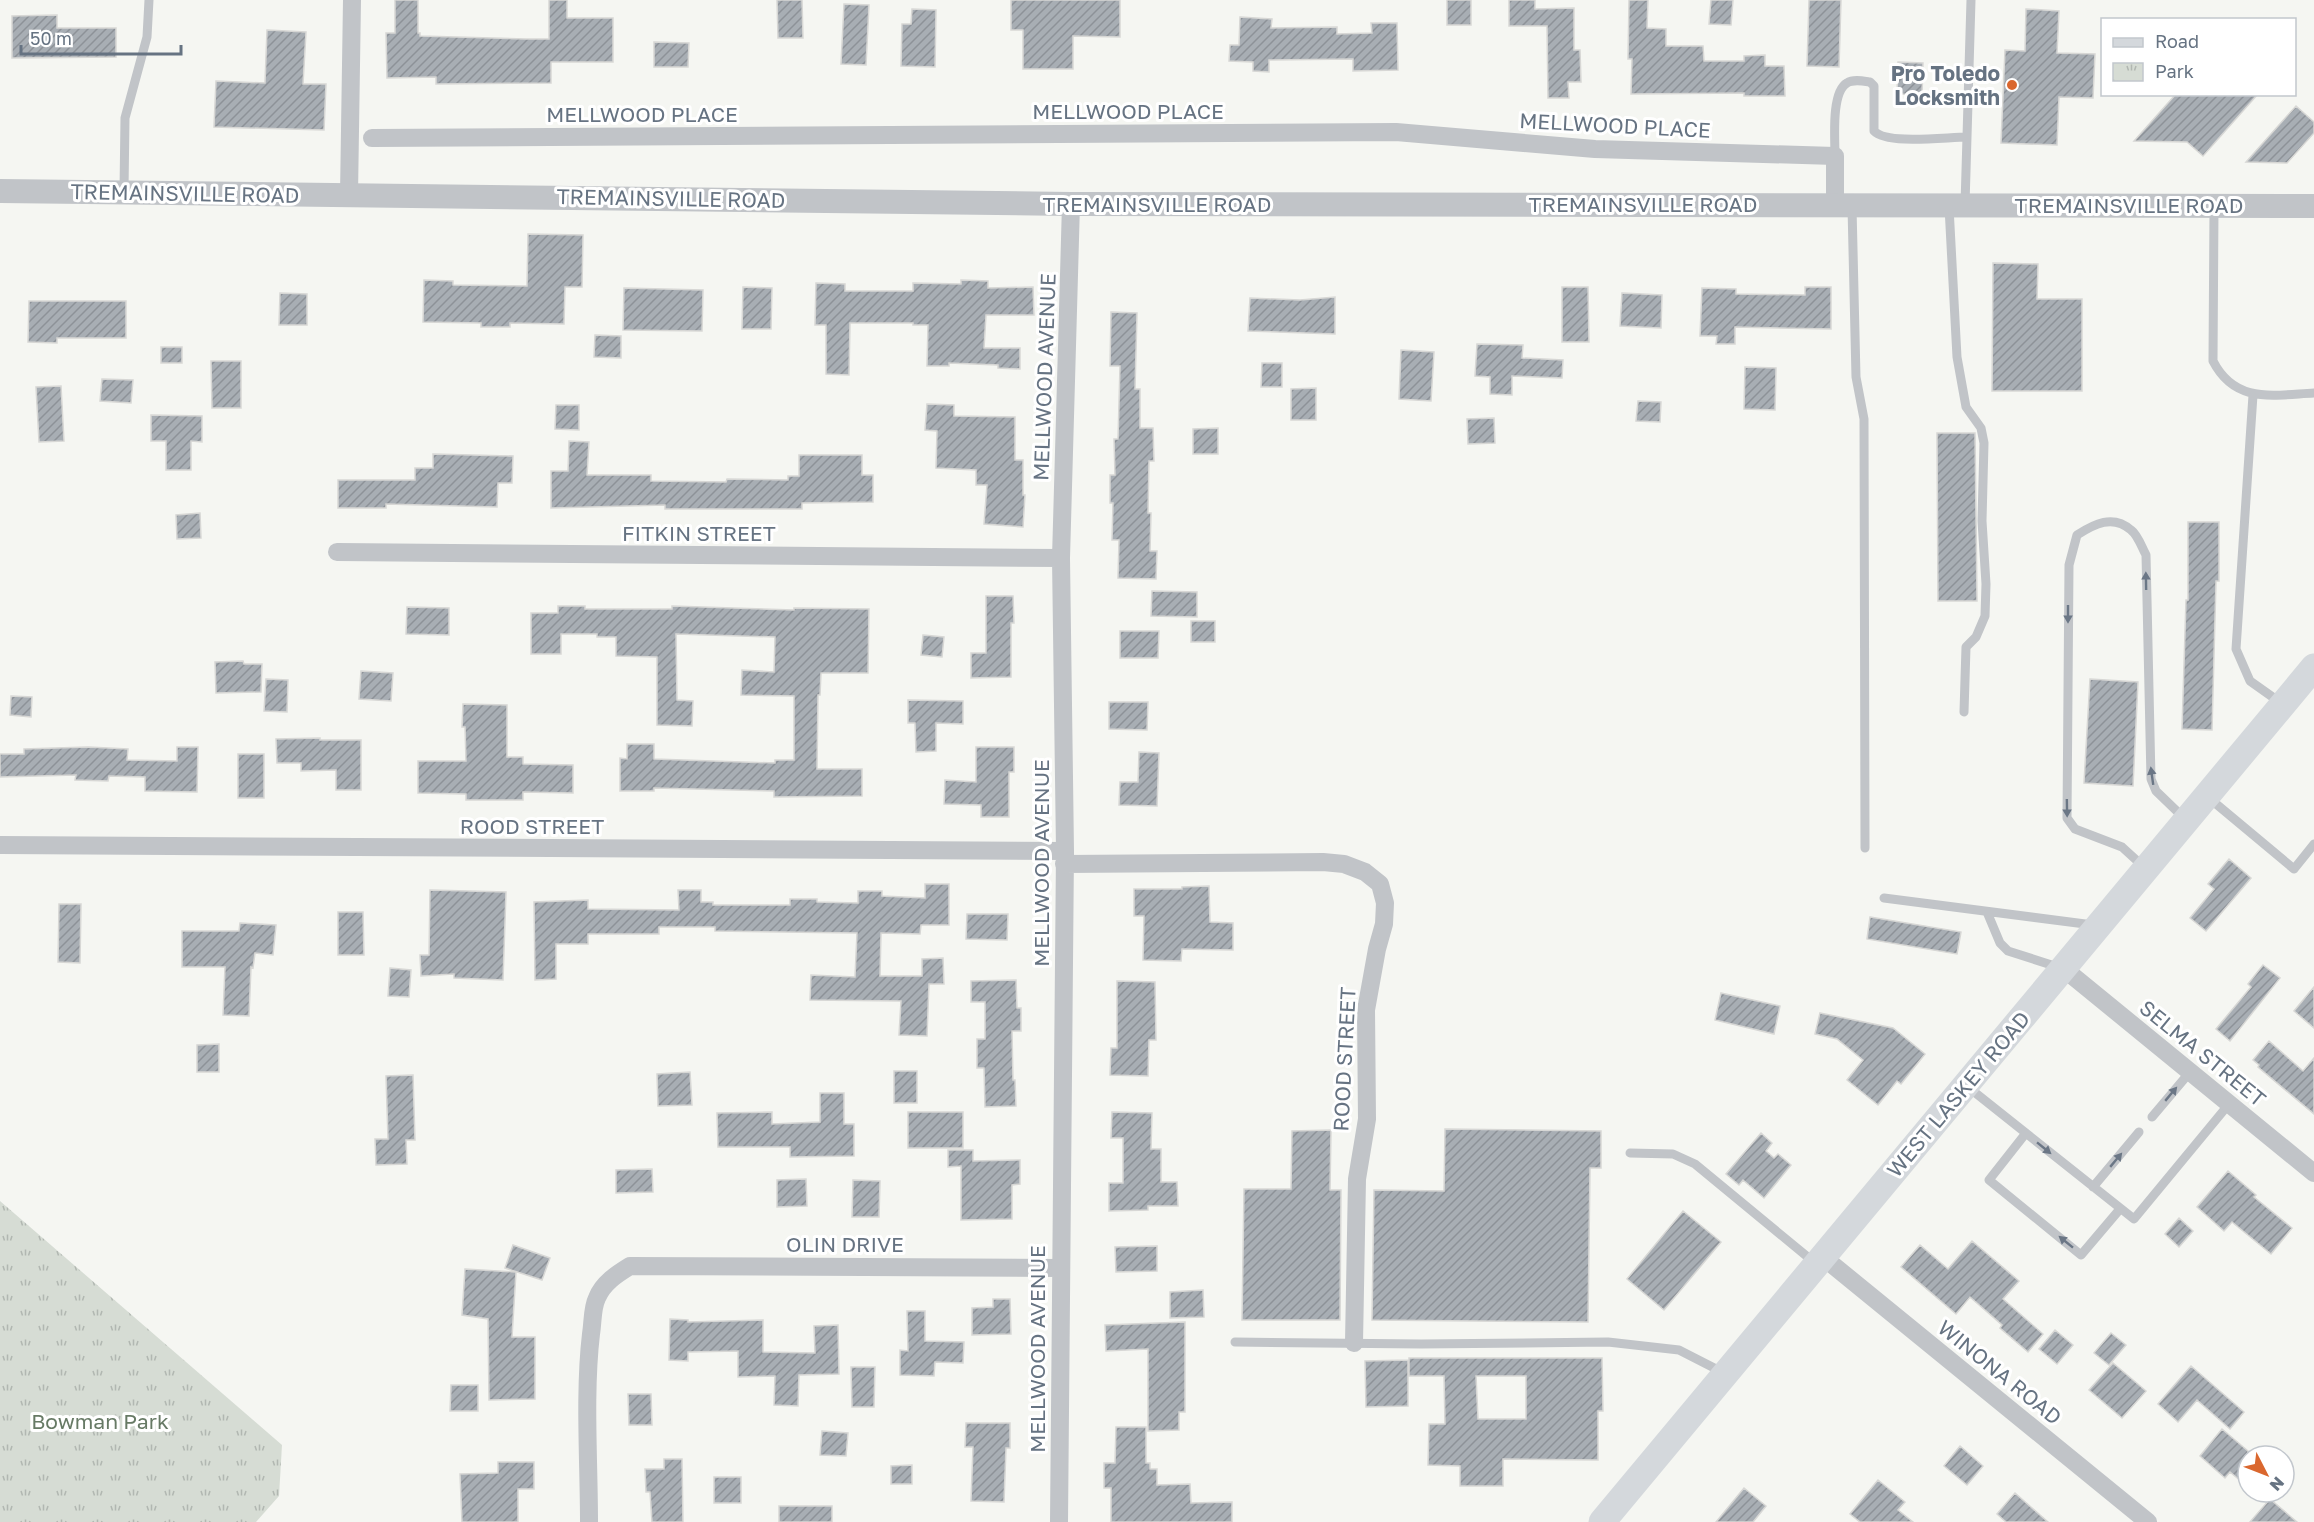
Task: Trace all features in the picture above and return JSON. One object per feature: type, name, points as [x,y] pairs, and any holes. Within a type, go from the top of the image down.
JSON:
[{"type":"main road","name":"WEST LASKEY ROAD","points":[[1602,1522],[2283,704],[2311,677]]},
{"type":"street","points":[[349,195],[351,0]]},
{"type":"street","name":"MELLWOOD PLACE","points":[[372,138],[1396,132],[1595,149],[1835,156]]},
{"type":"street","points":[[1835,156],[1843,205]]},
{"type":"street","name":"TREMAINSVILLE ROAD","points":[[0,191],[1071,204],[2314,206]]},
{"type":"street","name":"MELLWOOD AVENUE","points":[[1059,1522],[1064,857],[1061,558],[1071,204]]},
{"type":"street","name":"FITKIN STREET","points":[[337,552],[1061,558]]},
{"type":"street","name":"ROOD STREET","points":[[0,845],[1064,857],[1344,864],[1365,872],[1380,884],[1385,903],[1384,924],[1366,1010],[1367,1119],[1357,1179],[1354,1343]]},
{"type":"street","name":"SELMA STREET","points":[[2063,968],[2314,1173]]},
{"type":"street","name":"WINONA ROAD","points":[[1820,1261],[2148,1522]]},
{"type":"street","name":"OLIN DRIVE","points":[[589,1522],[589,1354],[594,1310],[597,1298],[605,1286],[616,1274],[630,1266],[1060,1268]]},
{"type":"lane","points":[[124,193],[125,118],[147,37],[148,0]]},
{"type":"lane","points":[[1964,712],[1966,647],[1976,637],[1985,616],[1986,584],[1982,521],[1984,442],[1981,428],[1966,407],[1957,357],[1957,205],[1967,137],[1971,0]]},
{"type":"lane","points":[[1835,156],[1836,102],[1842,86],[1849,81],[1870,82],[1874,86],[1874,131],[1879,136],[1892,139],[1967,137]]},
{"type":"lane","points":[[1843,205],[1856,377],[1864,419],[1865,848]]},
{"type":"lane","points":[[2214,206],[2213,361],[2219,373],[2232,386],[2253,395],[2314,393]]},
{"type":"lane","points":[[2253,395],[2236,649],[2250,681],[2283,704]]},
{"type":"lane","points":[[2146,869],[2122,848],[2076,829],[2067,818],[2069,565],[2077,535],[2096,523],[2116,521],[2132,530],[2146,555],[2151,779],[2160,797],[2187,820]]},
{"type":"lane","points":[[2206,796],[2294,868],[2314,844]]},
{"type":"lane","points":[[1884,898],[2099,926]]},
{"type":"lane","points":[[1987,912],[2000,943],[2008,951],[2063,968]]},
{"type":"lane","points":[[2152,1117],[2190,1072]]},
{"type":"lane","points":[[1966,1086],[2134,1219],[2229,1104]]},
{"type":"lane","points":[[2093,1187],[2139,1132]]},
{"type":"lane","points":[[2026,1133],[1989,1180],[2081,1255],[2120,1209]]},
{"type":"lane","points":[[1630,1153],[1672,1154],[1695,1164],[1820,1261]]},
{"type":"lane","points":[[1235,1342],[1608,1342],[1679,1350],[1726,1374]]},
{"type":"green space","name":"Bowman Park","points":[[0,1201],[282,1445],[279,1496],[256,1522],[0,1522]]},
{"type":"building","points":[[395,0],[418,0],[418,33],[420,36],[549,39],[549,0],[567,0],[567,18],[613,18],[613,62],[551,62],[551,83],[436,84],[436,77],[387,78],[386,33],[395,33]]},
{"type":"building","points":[[777,0],[802,0],[803,38],[778,38]]},
{"type":"building","points":[[1011,0],[1120,0],[1120,37],[1073,36],[1073,69],[1023,69],[1023,30],[1011,30]]},
{"type":"building","points":[[1447,0],[1471,0],[1471,25],[1447,25]]},
{"type":"building","points":[[1509,0],[1535,0],[1535,9],[1574,8],[1574,50],[1580,50],[1581,82],[1568,82],[1569,98],[1548,98],[1547,26],[1509,26]]},
{"type":"building","points":[[1629,0],[1648,0],[1647,28],[1666,29],[1666,46],[1703,46],[1704,61],[1744,61],[1744,56],[1765,55],[1765,66],[1784,66],[1785,96],[1744,96],[1744,93],[1631,94],[1632,59],[1628,59]]},
{"type":"building","points":[[1711,0],[1733,0],[1731,25],[1709,24]]},
{"type":"building","points":[[1809,0],[1841,0],[1839,67],[1807,66]]},
{"type":"building","points":[[844,4],[869,5],[866,65],[841,64]]},
{"type":"building","points":[[912,9],[936,10],[935,67],[901,66],[902,24],[911,24]]},
{"type":"building","points":[[2026,9],[2059,11],[2057,53],[2095,54],[2093,98],[2059,97],[2057,145],[2001,143],[2005,50],[2025,51]]},
{"type":"building","points":[[57,15],[57,28],[116,28],[116,57],[12,58],[12,16]]},
{"type":"building","points":[[1240,17],[1272,19],[1271,28],[1337,27],[1337,34],[1372,33],[1371,23],[1397,23],[1398,70],[1353,71],[1353,59],[1269,60],[1269,72],[1253,71],[1253,62],[1229,61],[1230,45],[1239,45]]},
{"type":"building","points":[[267,30],[306,32],[303,84],[326,84],[324,130],[214,127],[216,81],[265,83]]},
{"type":"building","points":[[654,42],[689,43],[688,67],[654,67]]},
{"type":"building","points":[[1898,62],[1923,63],[1922,95],[1897,94]]},
{"type":"building","points":[[2174,96],[2256,96],[2203,156],[2187,142],[2134,141]]},
{"type":"building","points":[[2296,106],[2314,122],[2314,133],[2287,163],[2246,162]]},
{"type":"building","points":[[528,234],[583,235],[582,287],[565,287],[564,324],[510,323],[510,327],[481,327],[481,323],[423,322],[424,280],[453,281],[453,285],[527,286]]},
{"type":"building","points":[[1993,263],[2038,264],[2037,299],[2082,299],[2082,391],[1992,391]]},
{"type":"building","points":[[961,280],[988,281],[988,288],[1033,287],[1034,315],[986,315],[984,348],[1020,348],[1020,369],[998,368],[998,365],[949,363],[949,366],[927,366],[928,325],[850,323],[849,375],[826,374],[826,325],[815,325],[816,283],[845,284],[845,291],[913,291],[913,283],[961,284]]},
{"type":"building","points":[[743,287],[772,288],[771,329],[742,329]]},
{"type":"building","points":[[1562,287],[1588,287],[1589,342],[1562,342]]},
{"type":"building","points":[[1805,287],[1831,287],[1831,329],[1735,327],[1735,344],[1716,344],[1717,336],[1700,336],[1702,288],[1736,289],[1736,294],[1805,295]]},
{"type":"building","points":[[624,288],[703,290],[702,331],[623,330]]},
{"type":"building","points":[[280,293],[307,294],[307,325],[279,325]]},
{"type":"building","points":[[1622,293],[1662,295],[1661,328],[1620,326]]},
{"type":"building","points":[[1335,297],[1335,334],[1248,331],[1250,298],[1300,300]]},
{"type":"building","points":[[29,301],[126,301],[126,338],[57,338],[57,343],[28,342]]},
{"type":"building","points":[[1111,312],[1137,313],[1135,389],[1140,389],[1140,428],[1153,428],[1154,461],[1149,461],[1148,513],[1151,513],[1150,551],[1157,551],[1156,579],[1118,578],[1119,540],[1112,540],[1113,503],[1110,503],[1110,475],[1115,475],[1114,439],[1118,439],[1120,366],[1110,366]]},
{"type":"building","points":[[595,335],[621,336],[621,358],[594,357]]},
{"type":"building","points":[[1477,344],[1523,345],[1522,358],[1563,360],[1562,378],[1512,376],[1512,395],[1490,394],[1490,377],[1475,376]]},
{"type":"building","points":[[161,347],[182,347],[182,363],[161,363]]},
{"type":"building","points":[[1401,350],[1434,352],[1431,401],[1399,399]]},
{"type":"building","points":[[211,361],[241,361],[241,408],[212,408]]},
{"type":"building","points":[[1262,363],[1282,363],[1282,387],[1261,387]]},
{"type":"building","points":[[1745,367],[1776,368],[1775,410],[1744,409]]},
{"type":"building","points":[[102,379],[133,380],[131,403],[100,401]]},
{"type":"building","points":[[61,386],[64,441],[39,442],[36,387]]},
{"type":"building","points":[[1316,388],[1316,420],[1291,420],[1291,389]]},
{"type":"building","points":[[1638,401],[1661,402],[1660,422],[1636,421]]},
{"type":"building","points":[[927,404],[954,405],[954,416],[1015,417],[1015,460],[1023,460],[1023,495],[1025,495],[1023,527],[984,524],[987,485],[976,485],[976,470],[936,468],[937,431],[925,430]]},
{"type":"building","points":[[556,405],[579,405],[579,430],[555,429]]},
{"type":"building","points":[[151,415],[202,416],[202,442],[191,441],[191,470],[166,470],[166,441],[151,441]]},
{"type":"building","points":[[1494,418],[1495,443],[1468,444],[1467,419]]},
{"type":"building","points":[[1218,428],[1218,454],[1193,454],[1193,429]]},
{"type":"building","points":[[1937,433],[1975,433],[1977,601],[1938,601]]},
{"type":"building","points":[[569,441],[589,442],[587,475],[651,475],[651,481],[788,480],[788,476],[799,476],[799,455],[862,455],[862,475],[873,475],[873,502],[802,503],[802,509],[665,509],[665,505],[551,508],[551,471],[568,471]]},
{"type":"building","points":[[433,454],[513,456],[512,483],[498,483],[497,507],[386,504],[386,508],[338,508],[338,480],[415,480],[415,468],[433,468]]},
{"type":"building","points":[[200,513],[201,538],[177,539],[176,515]]},
{"type":"building","points":[[2188,522],[2219,522],[2219,581],[2216,581],[2212,730],[2182,729],[2186,600],[2188,600]]},
{"type":"building","points":[[1152,591],[1197,592],[1197,617],[1151,616]]},
{"type":"building","points":[[986,596],[1013,596],[1011,677],[971,678],[971,653],[986,653]]},
{"type":"building","points":[[558,606],[585,606],[585,609],[672,609],[672,606],[794,610],[794,608],[869,609],[868,673],[821,673],[820,695],[818,695],[817,769],[862,769],[862,796],[774,797],[774,791],[654,788],[654,791],[620,791],[620,758],[627,759],[627,744],[654,744],[654,759],[775,763],[775,760],[794,760],[794,696],[741,695],[742,670],[774,672],[775,637],[676,634],[677,700],[693,701],[692,726],[657,725],[657,657],[616,656],[616,637],[597,637],[597,634],[561,634],[561,654],[531,654],[531,613],[558,613]]},
{"type":"building","points":[[407,607],[449,608],[449,635],[406,634]]},
{"type":"building","points":[[1191,621],[1215,621],[1215,642],[1191,642]]},
{"type":"building","points":[[1120,631],[1159,631],[1158,658],[1120,658]]},
{"type":"building","points":[[923,635],[944,637],[942,657],[921,655]]},
{"type":"building","points":[[243,661],[244,664],[262,664],[261,692],[216,693],[215,662]]},
{"type":"building","points":[[361,671],[393,673],[391,701],[359,699]]},
{"type":"building","points":[[266,679],[288,680],[287,712],[264,711]]},
{"type":"building","points":[[2090,679],[2138,682],[2133,786],[2084,783]]},
{"type":"building","points":[[11,696],[32,697],[31,717],[10,715]]},
{"type":"building","points":[[908,700],[963,701],[963,724],[936,723],[936,751],[916,752],[915,723],[908,723]]},
{"type":"building","points":[[1109,702],[1148,702],[1147,730],[1109,729]]},
{"type":"building","points":[[463,704],[507,705],[507,757],[523,757],[523,764],[573,765],[573,793],[523,792],[523,800],[466,800],[466,794],[418,793],[418,761],[466,761],[465,727],[462,727]]},
{"type":"building","points":[[320,738],[320,740],[361,740],[361,790],[336,790],[336,770],[301,771],[301,763],[277,763],[276,739]]},
{"type":"building","points":[[88,747],[128,749],[127,760],[177,761],[177,747],[198,747],[197,792],[145,791],[145,777],[109,776],[108,781],[75,780],[76,775],[0,777],[0,754],[24,754],[24,749]]},
{"type":"building","points":[[976,747],[1014,747],[1014,772],[1009,772],[1009,817],[981,817],[981,805],[944,804],[945,780],[976,782]]},
{"type":"building","points":[[1139,752],[1159,753],[1157,806],[1119,805],[1120,782],[1138,782]]},
{"type":"building","points":[[238,754],[264,754],[264,798],[238,798]]},
{"type":"building","points":[[2229,859],[2251,878],[2206,931],[2190,918],[2214,889],[2208,884]]},
{"type":"building","points":[[925,884],[949,884],[949,925],[921,925],[920,934],[881,933],[880,976],[922,976],[922,959],[943,958],[944,984],[929,984],[927,1036],[899,1035],[901,1001],[810,1000],[811,975],[855,977],[857,933],[715,931],[715,927],[659,927],[659,934],[588,934],[588,944],[556,944],[556,979],[535,980],[534,902],[588,900],[588,909],[679,910],[678,890],[701,890],[701,902],[713,902],[713,905],[790,905],[790,899],[858,903],[858,891],[882,891],[882,896],[925,898]]},
{"type":"building","points":[[1209,886],[1210,922],[1233,923],[1233,950],[1182,949],[1181,961],[1143,960],[1144,916],[1134,916],[1134,889],[1182,889],[1182,887]]},
{"type":"building","points":[[430,890],[506,892],[503,980],[454,978],[454,974],[421,976],[420,955],[429,955]]},
{"type":"building","points":[[59,904],[81,904],[80,963],[58,962]]},
{"type":"building","points":[[338,912],[363,912],[364,955],[338,955]]},
{"type":"building","points":[[967,914],[1008,914],[1007,940],[966,939]]},
{"type":"building","points":[[1870,917],[1961,932],[1957,954],[1867,939]]},
{"type":"building","points":[[240,923],[276,925],[273,955],[255,953],[253,968],[251,967],[249,1016],[223,1015],[225,967],[182,967],[182,931],[239,931]]},
{"type":"building","points":[[2263,965],[2280,978],[2230,1041],[2216,1029],[2251,987],[2248,984]]},
{"type":"building","points":[[390,968],[411,970],[409,997],[388,996]]},
{"type":"building","points":[[1016,980],[1017,1008],[1021,1008],[1021,1031],[1012,1031],[1016,1106],[985,1107],[984,1068],[977,1068],[977,1039],[985,1039],[985,1002],[971,1002],[971,981]]},
{"type":"building","points":[[1117,981],[1155,982],[1156,1040],[1149,1040],[1148,1076],[1110,1075],[1111,1048],[1117,1048]]},
{"type":"building","points":[[2314,987],[2314,1028],[2294,1011]]},
{"type":"building","points":[[1721,993],[1780,1006],[1774,1034],[1715,1020]]},
{"type":"building","points":[[1820,1013],[1893,1028],[1925,1054],[1901,1084],[1897,1081],[1878,1105],[1847,1080],[1863,1060],[1837,1039],[1815,1034]]},
{"type":"building","points":[[2269,1041],[2303,1071],[2314,1058],[2314,1114],[2258,1067],[2259,1065],[2253,1060]]},
{"type":"building","points":[[219,1044],[219,1072],[197,1072],[197,1045]]},
{"type":"building","points":[[894,1071],[917,1071],[917,1103],[894,1103]]},
{"type":"building","points":[[690,1072],[692,1105],[658,1106],[657,1074]]},
{"type":"building","points":[[413,1075],[415,1140],[406,1140],[407,1164],[376,1165],[375,1139],[388,1139],[386,1076]]},
{"type":"building","points":[[820,1093],[844,1093],[844,1124],[854,1124],[854,1156],[790,1157],[790,1147],[718,1147],[717,1113],[772,1112],[772,1124],[820,1122]]},
{"type":"building","points":[[908,1112],[963,1112],[963,1148],[908,1148]]},
{"type":"building","points":[[1112,1112],[1152,1113],[1151,1149],[1161,1149],[1161,1182],[1177,1182],[1178,1206],[1148,1206],[1148,1210],[1109,1211],[1109,1183],[1123,1183],[1123,1138],[1111,1138]]},
{"type":"building","points":[[1445,1129],[1601,1131],[1601,1168],[1590,1168],[1588,1322],[1372,1320],[1374,1190],[1444,1191]]},
{"type":"building","points":[[1331,1130],[1330,1190],[1341,1190],[1340,1320],[1242,1320],[1244,1189],[1291,1189],[1292,1131]]},
{"type":"building","points":[[1761,1133],[1772,1143],[1766,1151],[1774,1158],[1778,1154],[1791,1165],[1764,1198],[1743,1180],[1739,1185],[1726,1174]]},
{"type":"building","points":[[948,1150],[973,1150],[973,1161],[1020,1160],[1020,1184],[1012,1185],[1012,1219],[961,1220],[961,1166],[948,1167]]},
{"type":"building","points":[[652,1169],[653,1192],[616,1193],[616,1170]]},
{"type":"building","points":[[2228,1171],[2256,1195],[2254,1197],[2292,1228],[2271,1254],[2232,1222],[2224,1231],[2197,1207]]},
{"type":"building","points":[[806,1179],[807,1206],[777,1207],[777,1180]]},
{"type":"building","points":[[853,1180],[880,1181],[879,1217],[852,1217]]},
{"type":"building","points":[[1683,1211],[1721,1242],[1664,1310],[1627,1279]]},
{"type":"building","points":[[2179,1218],[2193,1231],[2179,1247],[2165,1234]]},
{"type":"building","points":[[1972,1241],[2019,1281],[2003,1299],[2043,1334],[2028,1352],[2000,1328],[2002,1325],[1970,1297],[1956,1314],[1901,1267],[1920,1245],[1948,1269]]},
{"type":"building","points":[[513,1245],[550,1258],[542,1280],[505,1268]]},
{"type":"building","points":[[1157,1246],[1157,1271],[1116,1272],[1115,1247]]},
{"type":"building","points":[[465,1269],[516,1272],[512,1337],[535,1337],[535,1399],[489,1400],[488,1319],[462,1315]]},
{"type":"building","points":[[1203,1290],[1204,1317],[1170,1318],[1170,1292]]},
{"type":"building","points":[[993,1299],[1010,1299],[1011,1334],[972,1335],[972,1308],[993,1307]]},
{"type":"building","points":[[907,1311],[925,1311],[925,1341],[964,1342],[963,1363],[935,1362],[934,1376],[900,1375],[900,1350],[908,1351]]},
{"type":"building","points":[[670,1319],[688,1320],[688,1322],[763,1320],[763,1352],[815,1353],[814,1326],[838,1325],[839,1374],[799,1375],[798,1406],[774,1405],[775,1376],[738,1377],[738,1351],[688,1352],[688,1361],[669,1360]]},
{"type":"building","points":[[1185,1322],[1185,1412],[1179,1412],[1179,1430],[1148,1431],[1148,1349],[1106,1351],[1105,1325]]},
{"type":"building","points":[[2055,1330],[2073,1345],[2057,1364],[2039,1349]]},
{"type":"building","points":[[2111,1333],[2126,1345],[2109,1365],[2094,1353]]},
{"type":"building","points":[[1409,1358],[1602,1358],[1603,1411],[1598,1411],[1598,1460],[1503,1459],[1503,1486],[1460,1486],[1460,1466],[1428,1465],[1429,1424],[1445,1424],[1444,1376],[1409,1376]],"holes":[[[1476,1376],[1526,1376],[1526,1419],[1478,1419]]]},
{"type":"building","points":[[1408,1360],[1408,1406],[1366,1407],[1365,1361]]},
{"type":"building","points":[[2113,1363],[2146,1391],[2122,1418],[2089,1390]]},
{"type":"building","points":[[2191,1366],[2244,1412],[2230,1429],[2197,1400],[2178,1422],[2158,1404]]},
{"type":"building","points":[[851,1367],[875,1367],[874,1407],[852,1407]]},
{"type":"building","points":[[451,1385],[478,1385],[478,1411],[450,1411]]},
{"type":"building","points":[[628,1394],[651,1394],[652,1425],[629,1425]]},
{"type":"building","points":[[966,1423],[1010,1423],[1010,1448],[1006,1448],[1004,1502],[971,1501],[973,1447],[965,1447]]},
{"type":"building","points":[[1116,1427],[1146,1427],[1146,1463],[1150,1463],[1150,1469],[1157,1469],[1157,1485],[1190,1484],[1191,1503],[1232,1502],[1232,1522],[1111,1522],[1111,1488],[1104,1488],[1104,1463],[1115,1463]]},
{"type":"building","points":[[2222,1429],[2240,1444],[2236,1444],[2236,1477],[2230,1472],[2225,1478],[2200,1456]]},
{"type":"building","points":[[822,1431],[848,1433],[846,1456],[820,1455]]},
{"type":"building","points":[[1960,1446],[1983,1466],[1967,1485],[1944,1466]]},
{"type":"building","points":[[664,1459],[682,1459],[683,1522],[652,1522],[650,1492],[646,1492],[645,1469],[664,1469]]},
{"type":"building","points":[[498,1462],[534,1462],[534,1489],[518,1489],[518,1522],[462,1522],[460,1474],[498,1473]]},
{"type":"building","points":[[912,1465],[912,1484],[891,1484],[891,1466]]},
{"type":"building","points":[[714,1477],[741,1477],[741,1503],[714,1503]]},
{"type":"building","points":[[1878,1480],[1905,1502],[1898,1510],[1913,1522],[1860,1522],[1850,1514]]},
{"type":"building","points":[[1744,1488],[1766,1506],[1753,1522],[1716,1522]]},
{"type":"building","points":[[2015,1493],[2048,1522],[2006,1522],[1997,1514]]},
{"type":"building","points":[[2266,1504],[2276,1504],[2297,1522],[2250,1522]]},
{"type":"building","points":[[779,1506],[832,1506],[832,1522],[779,1522]]},
{"type":"place","name":"Pro Toledo Locksmith","points":[[2012,85]]}]
